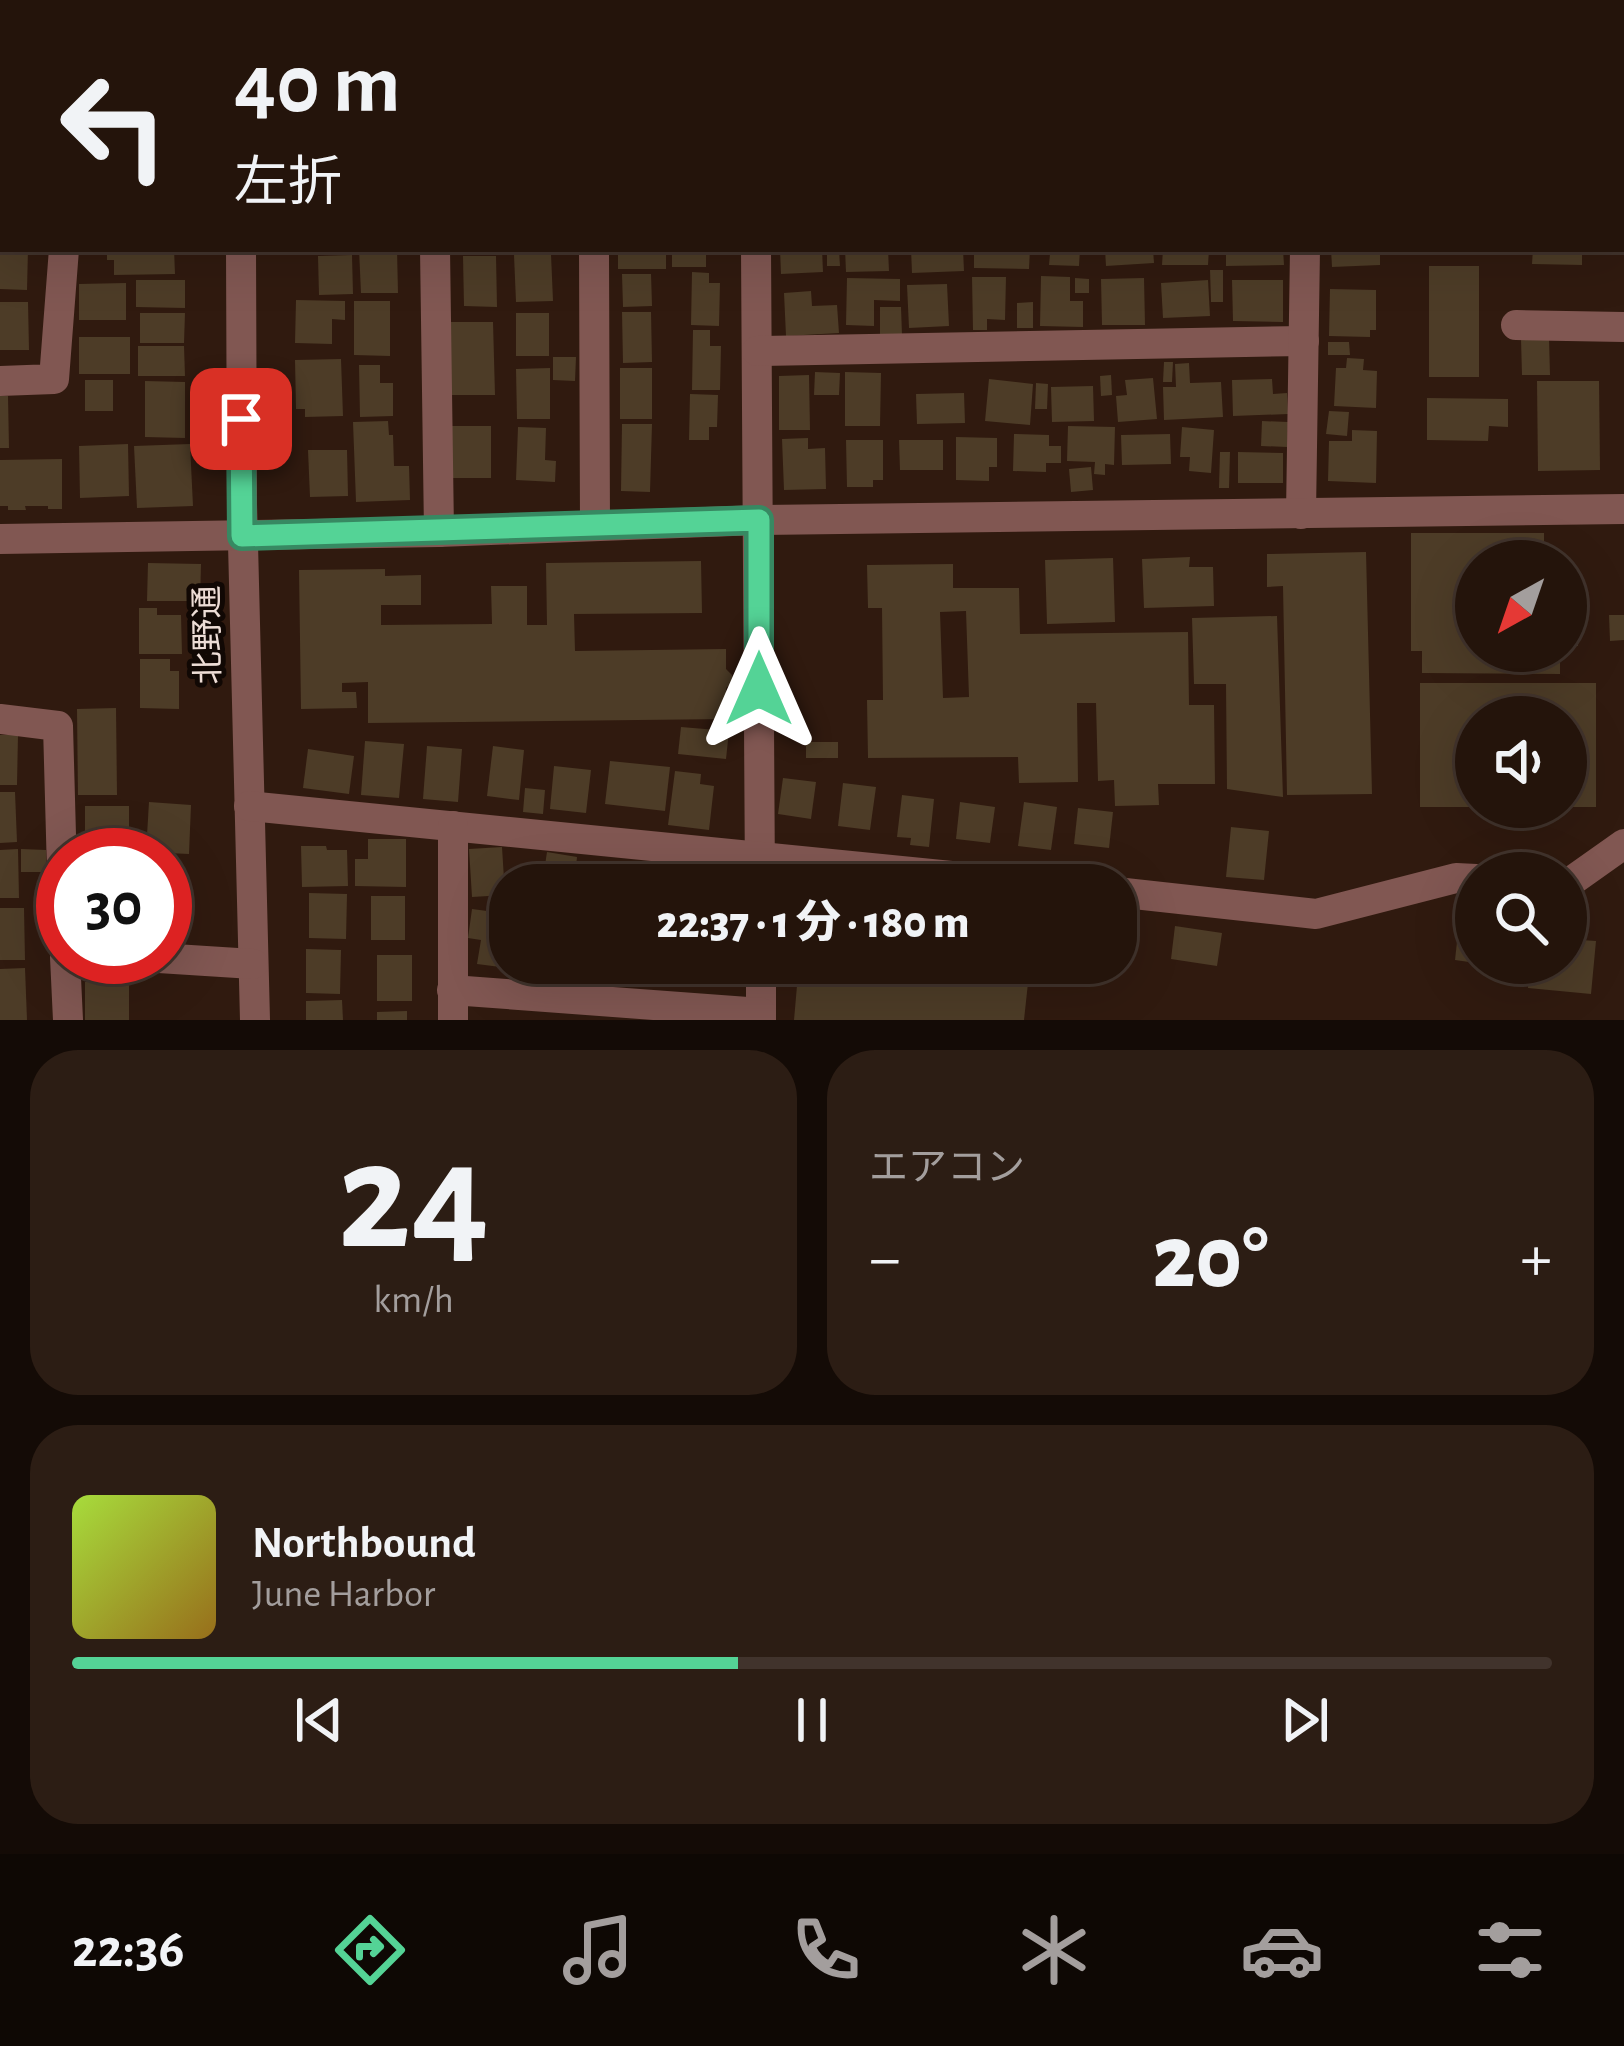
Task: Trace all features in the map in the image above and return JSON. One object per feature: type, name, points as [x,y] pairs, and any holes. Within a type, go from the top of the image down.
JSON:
[{"type":"street","points":[[0,381],[54,379],[64,252]]},
{"type":"street","name":"北野通","points":[[241,252],[242,536],[255,1020]]},
{"type":"street","points":[[435,252],[439,532]]},
{"type":"street","points":[[594,252],[596,524]]},
{"type":"street","points":[[756,252],[759,864]]},
{"type":"street","points":[[1301,514],[1305,252]]},
{"type":"street","points":[[1516,325],[1624,327]]},
{"type":"street","points":[[757,351],[1304,341]]},
{"type":"street","points":[[0,539],[439,532],[759,520],[1624,509]]},
{"type":"street","points":[[0,719],[58,726],[61,828]]},
{"type":"street","points":[[249,806],[453,826],[706,864]]},
{"type":"street","points":[[453,826],[452,1005],[761,1017],[761,984]]},
{"type":"street","points":[[1587,870],[1624,844]]},
{"type":"street","points":[[1137,894],[1316,914],[1455,878]]},
{"type":"street","points":[[192,960],[253,964]]},
{"type":"street","points":[[66,984],[68,1020]]},
{"type":"building","points":[[0,252],[28,252],[27,290],[0,289]]},
{"type":"building","points":[[107,252],[174,252],[175,274],[114,275],[114,260],[107,260]]},
{"type":"building","points":[[359,252],[397,252],[398,293],[361,293]]},
{"type":"building","points":[[618,252],[666,252],[666,269],[618,269]]},
{"type":"building","points":[[672,252],[706,252],[706,267],[672,267]]},
{"type":"building","points":[[780,252],[822,252],[823,272],[781,274]]},
{"type":"building","points":[[827,252],[839,252],[840,266],[827,266]]},
{"type":"building","points":[[845,252],[888,252],[889,271],[846,272]]},
{"type":"building","points":[[911,252],[963,252],[964,271],[912,273]]},
{"type":"building","points":[[974,252],[1030,252],[1029,269],[974,268]]},
{"type":"building","points":[[1080,252],[1079,266],[1049,265],[1050,254],[1036,254]]},
{"type":"building","points":[[1105,252],[1153,252],[1154,263],[1106,266]]},
{"type":"building","points":[[1163,252],[1209,252],[1208,265],[1162,265]]},
{"type":"building","points":[[1226,252],[1283,252],[1284,265],[1226,266]]},
{"type":"building","points":[[1331,252],[1380,252],[1380,265],[1332,267]]},
{"type":"building","points":[[1533,252],[1582,252],[1582,265],[1532,264]]},
{"type":"building","points":[[551,254],[553,301],[516,302],[514,255]]},
{"type":"building","points":[[352,255],[353,294],[319,295],[318,256]]},
{"type":"building","points":[[463,256],[496,256],[497,307],[464,306]]},
{"type":"building","points":[[1429,266],[1479,266],[1479,377],[1429,377]]},
{"type":"building","points":[[1210,270],[1223,270],[1223,302],[1211,302]]},
{"type":"building","points":[[692,272],[709,273],[709,283],[720,283],[719,326],[691,325]]},
{"type":"building","points":[[622,274],[651,274],[652,306],[623,307]]},
{"type":"building","points":[[1041,276],[1070,277],[1070,301],[1083,301],[1083,327],[1040,326]]},
{"type":"building","points":[[972,277],[1006,277],[1005,320],[987,319],[987,330],[973,330]]},
{"type":"building","points":[[847,278],[900,279],[900,301],[874,300],[874,326],[846,325]]},
{"type":"building","points":[[1075,278],[1089,279],[1089,293],[1075,293]]},
{"type":"building","points":[[1144,278],[1145,325],[1102,325],[1101,279]]},
{"type":"building","points":[[136,280],[185,280],[185,308],[136,307]]},
{"type":"building","points":[[1208,280],[1210,316],[1163,318],[1161,283]]},
{"type":"building","points":[[1232,280],[1283,280],[1283,322],[1233,321]]},
{"type":"building","points":[[126,283],[126,320],[79,320],[79,284]]},
{"type":"building","points":[[947,284],[949,326],[909,328],[907,285]]},
{"type":"building","points":[[1330,289],[1376,290],[1376,330],[1370,330],[1370,337],[1329,336]]},
{"type":"building","points":[[811,291],[812,306],[837,305],[839,333],[786,336],[784,293]]},
{"type":"building","points":[[296,300],[345,301],[345,320],[332,319],[332,344],[295,343]]},
{"type":"building","points":[[354,301],[390,301],[390,356],[354,355]]},
{"type":"building","points":[[0,302],[28,302],[29,350],[0,350]]},
{"type":"building","points":[[1033,302],[1033,328],[1017,328],[1017,303]]},
{"type":"building","points":[[880,307],[901,307],[902,335],[880,335]]},
{"type":"building","points":[[622,312],[651,312],[652,362],[623,363]]},
{"type":"building","points":[[140,313],[185,313],[184,343],[140,343]]},
{"type":"building","points":[[516,313],[549,313],[549,356],[516,356]]},
{"type":"building","points":[[447,322],[493,322],[495,395],[449,395]]},
{"type":"building","points":[[693,330],[710,330],[710,346],[721,346],[720,390],[692,390]]},
{"type":"building","points":[[79,337],[130,337],[130,374],[79,374]]},
{"type":"building","points":[[1549,338],[1550,375],[1522,375],[1521,339]]},
{"type":"building","points":[[1328,342],[1349,342],[1350,355],[1328,355]]},
{"type":"building","points":[[138,346],[184,346],[185,376],[138,376]]},
{"type":"building","points":[[553,357],[576,357],[575,381],[553,380]]},
{"type":"building","points":[[1347,358],[1364,359],[1363,370],[1377,371],[1376,408],[1334,406],[1336,368],[1346,368]]},
{"type":"building","points":[[341,359],[343,416],[305,417],[305,409],[296,409],[295,360]]},
{"type":"building","points":[[1164,362],[1173,362],[1172,382],[1163,382]]},
{"type":"building","points":[[1189,363],[1190,383],[1221,382],[1223,417],[1164,420],[1163,387],[1176,387],[1175,364]]},
{"type":"building","points":[[359,365],[380,365],[380,383],[393,383],[393,416],[360,417]]},
{"type":"building","points":[[550,368],[550,419],[517,419],[516,369]]},
{"type":"building","points":[[620,368],[652,368],[652,419],[620,419]]},
{"type":"building","points":[[815,372],[840,373],[839,395],[814,395]]},
{"type":"building","points":[[845,372],[881,373],[880,426],[845,426]]},
{"type":"building","points":[[809,375],[810,430],[779,430],[779,376]]},
{"type":"building","points":[[1111,375],[1112,395],[1101,396],[1100,376]]},
{"type":"building","points":[[1153,378],[1157,419],[1118,422],[1116,396],[1127,395],[1125,380]]},
{"type":"building","points":[[989,379],[1033,384],[1030,425],[985,421]]},
{"type":"building","points":[[1272,379],[1273,394],[1287,393],[1288,414],[1233,416],[1232,380]]},
{"type":"building","points":[[85,380],[113,380],[113,411],[85,411]]},
{"type":"building","points":[[145,381],[185,382],[185,438],[145,437]]},
{"type":"building","points":[[1537,381],[1599,381],[1600,470],[1538,471]]},
{"type":"building","points":[[1036,383],[1048,384],[1047,409],[1035,409]]},
{"type":"building","points":[[1093,386],[1094,421],[1052,422],[1051,387]]},
{"type":"building","points":[[964,393],[965,423],[917,424],[916,394]]},
{"type":"building","points":[[690,394],[718,395],[717,427],[709,427],[709,440],[689,440]]},
{"type":"building","points":[[0,396],[8,396],[9,448],[0,448]]},
{"type":"building","points":[[1427,398],[1508,399],[1508,427],[1489,426],[1488,441],[1427,440]]},
{"type":"building","points":[[1329,411],[1349,412],[1347,436],[1326,434]]},
{"type":"building","points":[[388,421],[394,466],[409,466],[410,500],[356,502],[353,422]]},
{"type":"building","points":[[1262,421],[1288,422],[1287,447],[1261,446]]},
{"type":"building","points":[[622,424],[652,424],[650,492],[621,491]]},
{"type":"building","points":[[452,426],[491,426],[491,478],[452,478]]},
{"type":"building","points":[[1068,426],[1115,427],[1114,465],[1105,464],[1105,475],[1094,474],[1095,462],[1067,461]]},
{"type":"building","points":[[518,427],[546,428],[545,460],[556,461],[555,482],[516,480]]},
{"type":"building","points":[[1182,427],[1214,430],[1211,473],[1189,471],[1190,457],[1180,457]]},
{"type":"building","points":[[1352,430],[1377,431],[1376,483],[1328,481],[1329,441],[1352,441]]},
{"type":"building","points":[[1014,434],[1049,435],[1049,446],[1061,446],[1061,463],[1046,463],[1046,472],[1013,471]]},
{"type":"building","points":[[1170,434],[1171,464],[1122,465],[1121,435]]},
{"type":"building","points":[[956,437],[997,438],[997,467],[989,467],[989,481],[956,480]]},
{"type":"building","points":[[808,438],[808,449],[825,448],[826,489],[784,490],[782,439]]},
{"type":"building","points":[[846,440],[883,440],[883,480],[873,480],[873,487],[847,487]]},
{"type":"building","points":[[899,440],[943,440],[943,470],[900,470]]},
{"type":"building","points":[[128,444],[129,496],[80,498],[79,446]]},
{"type":"building","points":[[190,444],[193,506],[137,508],[134,446]]},
{"type":"building","points":[[308,450],[347,450],[348,496],[310,497]]},
{"type":"building","points":[[1220,452],[1230,452],[1229,488],[1219,488]]},
{"type":"building","points":[[1238,452],[1283,453],[1283,483],[1238,483]]},
{"type":"building","points":[[62,459],[62,509],[25,506],[26,510],[8,510],[0,506],[0,460]]},
{"type":"building","points":[[1091,467],[1093,490],[1071,492],[1069,469]]},
{"type":"building","points":[[1411,533],[1544,533],[1544,540],[1455,540],[1455,672],[1560,674],[1422,673],[1422,651],[1411,651]]},
{"type":"building","points":[[1366,552],[1372,794],[1287,795],[1283,586],[1267,587],[1267,554]]},
{"type":"building","points":[[1190,557],[1189,567],[1213,567],[1214,606],[1144,608],[1142,559]]},
{"type":"building","points":[[1113,558],[1115,622],[1047,624],[1045,560]]},
{"type":"building","points":[[701,561],[702,613],[574,614],[575,651],[726,649],[726,669],[733,682],[726,688],[726,719],[368,723],[368,682],[342,683],[342,692],[356,692],[357,708],[301,709],[299,570],[385,569],[385,576],[421,575],[421,605],[381,605],[381,625],[492,624],[491,586],[527,586],[527,625],[547,625],[546,563]]},
{"type":"building","points":[[148,563],[201,564],[200,601],[147,601]]},
{"type":"building","points":[[953,564],[953,588],[1019,588],[1020,634],[1188,632],[1189,705],[1214,705],[1215,784],[1158,784],[1159,805],[1115,806],[1114,780],[1098,781],[1096,703],[1077,703],[1078,782],[1019,783],[1018,757],[868,758],[867,700],[883,700],[882,608],[868,608],[867,565]],"holes":[[[966,611],[969,697],[943,698],[940,612]]]},
{"type":"building","points":[[139,608],[157,608],[157,615],[181,615],[182,654],[139,654]]},
{"type":"building","points":[[1609,615],[1624,615],[1624,640],[1610,641]]},
{"type":"building","points":[[1277,616],[1283,797],[1227,789],[1226,684],[1194,684],[1192,618]]},
{"type":"building","points":[[140,659],[170,659],[170,671],[179,671],[179,709],[140,708]]},
{"type":"building","points":[[1420,683],[1596,683],[1596,807],[1587,807],[1587,696],[1455,696],[1455,807],[1420,807]]},
{"type":"building","points":[[116,708],[117,795],[78,795],[77,709]]},
{"type":"building","points":[[681,727],[729,731],[726,759],[678,754]]},
{"type":"building","points":[[0,735],[18,735],[17,785],[0,785]]},
{"type":"building","points":[[365,741],[404,744],[399,798],[361,795]]},
{"type":"building","points":[[806,742],[838,742],[838,758],[806,758]]},
{"type":"building","points":[[427,746],[462,749],[458,802],[423,799]]},
{"type":"building","points":[[493,746],[524,750],[519,800],[487,796]]},
{"type":"building","points":[[308,749],[354,756],[349,794],[303,788]]},
{"type":"building","points":[[610,761],[670,767],[665,811],[605,804]]},
{"type":"building","points":[[554,766],[591,770],[586,813],[550,809]]},
{"type":"building","points":[[675,771],[701,774],[700,784],[714,786],[709,830],[668,825]]},
{"type":"building","points":[[783,778],[816,782],[811,819],[778,814]]},
{"type":"building","points":[[843,783],[876,787],[870,830],[838,826]]},
{"type":"building","points":[[525,788],[545,790],[543,814],[523,812]]},
{"type":"building","points":[[0,792],[15,792],[17,842],[0,843]]},
{"type":"building","points":[[902,795],[934,799],[929,847],[910,845],[911,838],[897,837]]},
{"type":"building","points":[[149,802],[191,805],[190,828],[147,828]]},
{"type":"building","points":[[960,802],[995,807],[990,843],[956,839]]},
{"type":"building","points":[[1024,802],[1057,807],[1051,850],[1018,846]]},
{"type":"building","points":[[85,806],[129,806],[129,828],[85,828]]},
{"type":"building","points":[[1078,808],[1113,812],[1109,848],[1074,844]]},
{"type":"building","points":[[1231,827],[1269,831],[1264,880],[1226,877]]},
{"type":"building","points":[[368,839],[406,839],[406,887],[355,886],[355,859],[368,859]]},
{"type":"building","points":[[301,846],[347,850],[348,886],[302,887]]},
{"type":"building","points":[[502,847],[503,864],[489,864],[489,896],[472,897],[469,849]]},
{"type":"building","points":[[18,849],[19,898],[0,898],[0,850]]},
{"type":"building","points":[[21,849],[36,850],[36,872],[21,872]]},
{"type":"building","points":[[547,852],[577,857],[576,864],[545,864]]},
{"type":"building","points":[[309,893],[347,894],[346,939],[309,938]]},
{"type":"building","points":[[371,896],[405,896],[405,940],[371,940]]},
{"type":"building","points":[[0,908],[24,908],[25,960],[0,960]]},
{"type":"building","points":[[472,909],[489,911],[489,966],[477,964],[481,940],[468,938]]},
{"type":"building","points":[[1175,926],[1222,933],[1217,966],[1171,959]]},
{"type":"building","points":[[1587,940],[1596,941],[1591,994],[1528,988],[1528,984],[1587,984]]},
{"type":"building","points":[[306,949],[341,950],[340,994],[306,993]]},
{"type":"building","points":[[377,955],[412,955],[412,1001],[377,1001]]},
{"type":"building","points":[[25,968],[27,1020],[0,1020],[0,969]]},
{"type":"building","points":[[85,984],[129,984],[129,1020],[85,1020]]},
{"type":"building","points":[[797,984],[1028,984],[1024,1020],[794,1020]]},
{"type":"building","points":[[342,1000],[343,1020],[306,1020],[306,1001]]},
{"type":"building","points":[[407,1011],[407,1020],[377,1020],[377,1012]]},
{"type":"route","points":[[241,419],[242,536],[759,520],[759,689]]}]
